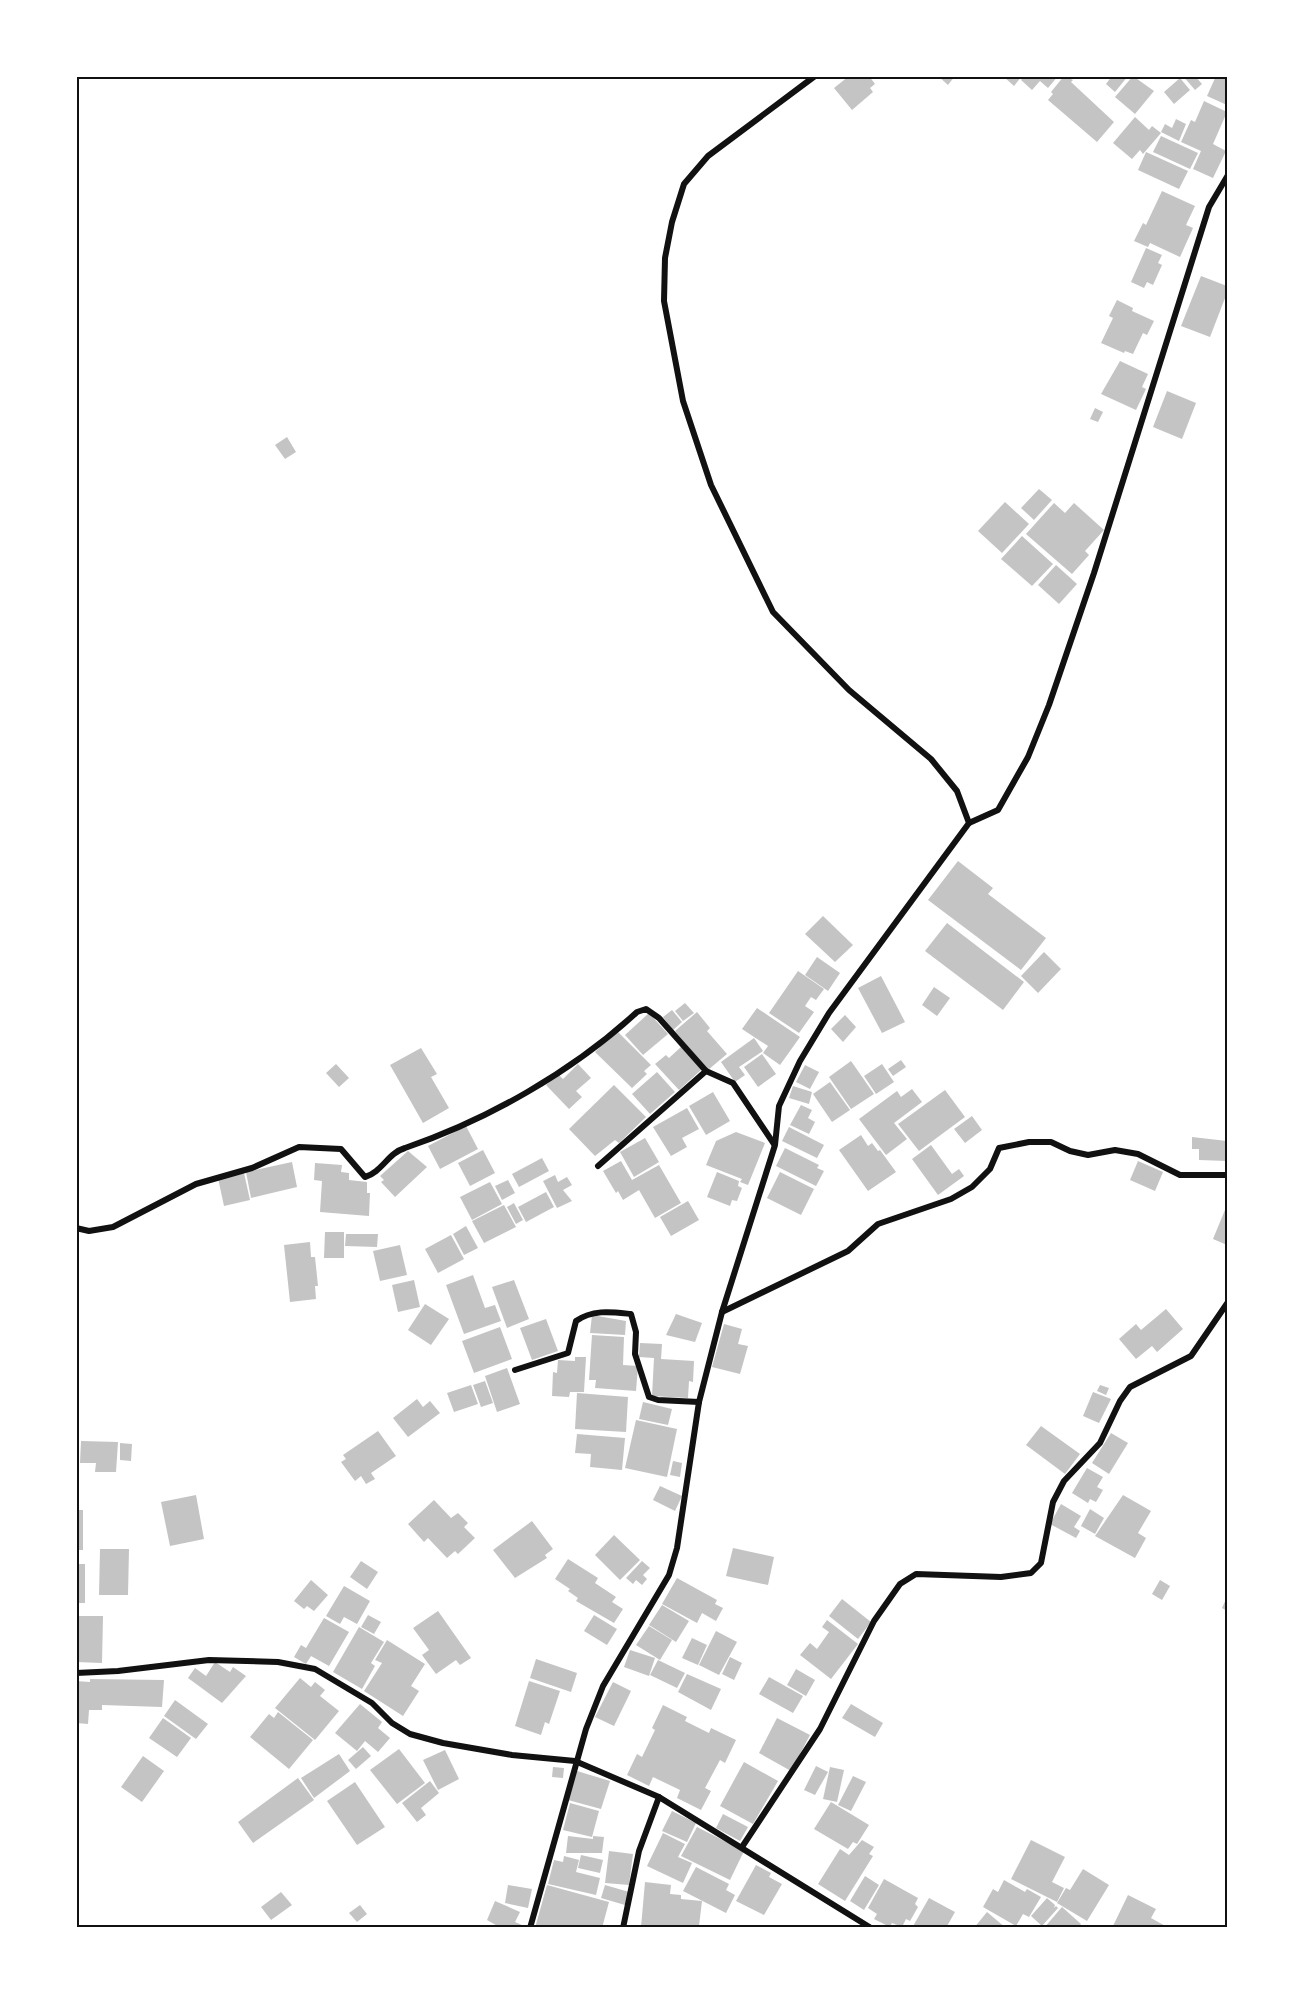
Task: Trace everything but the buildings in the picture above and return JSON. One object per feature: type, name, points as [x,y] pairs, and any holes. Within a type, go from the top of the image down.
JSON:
[{"type":"street","points":[[815,76],[708,156],[684,184],[672,222],[664,269],[664,301],[683,401],[711,485],[773,612],[849,690],[931,759],[957,792],[969,823]]},
{"type":"street","points":[[530,1928],[575,1761],[603,1686],[669,1575],[677,1548],[699,1402],[722,1312],[775,1145],[779,1106],[800,1061],[829,1013],[969,823],[998,810],[1028,757],[1094,573],[1209,207],[1227,176]]},
{"type":"street","points":[[76,1228],[89,1231],[114,1227],[196,1184],[252,1168],[299,1147],[341,1149],[365,1177],[375,1174],[385,1162],[404,1148],[414,1146],[446,1130],[485,1115],[582,1056],[637,1012],[646,1009],[659,1018],[706,1071],[733,1083],[775,1145]]},
{"type":"street","points":[[597,1166],[706,1071]]},
{"type":"street","points":[[722,1312],[849,1251],[878,1224],[943,1202],[972,1187],[990,1169],[999,1148],[1029,1142],[1051,1143],[1088,1155],[1115,1150],[1138,1154],[1180,1175],[1227,1176]]},
{"type":"street","points":[[742,1847],[820,1729],[874,1621],[900,1584],[916,1574],[1001,1577],[1031,1573],[1041,1563],[1053,1502],[1058,1492],[1064,1481],[1100,1443],[1120,1401],[1130,1387],[1191,1356],[1227,1302]]},
{"type":"street","points":[[515,1370],[568,1353],[576,1321],[586,1314],[597,1312],[631,1314],[636,1332],[635,1354],[649,1397],[658,1400],[699,1402]]},
{"type":"street","points":[[76,1673],[209,1660],[278,1662],[315,1669],[372,1703],[392,1723],[410,1734],[443,1743],[512,1755],[575,1761],[658,1797],[871,1928]]},
{"type":"street","points":[[623,1928],[639,1851],[658,1797]]}]
